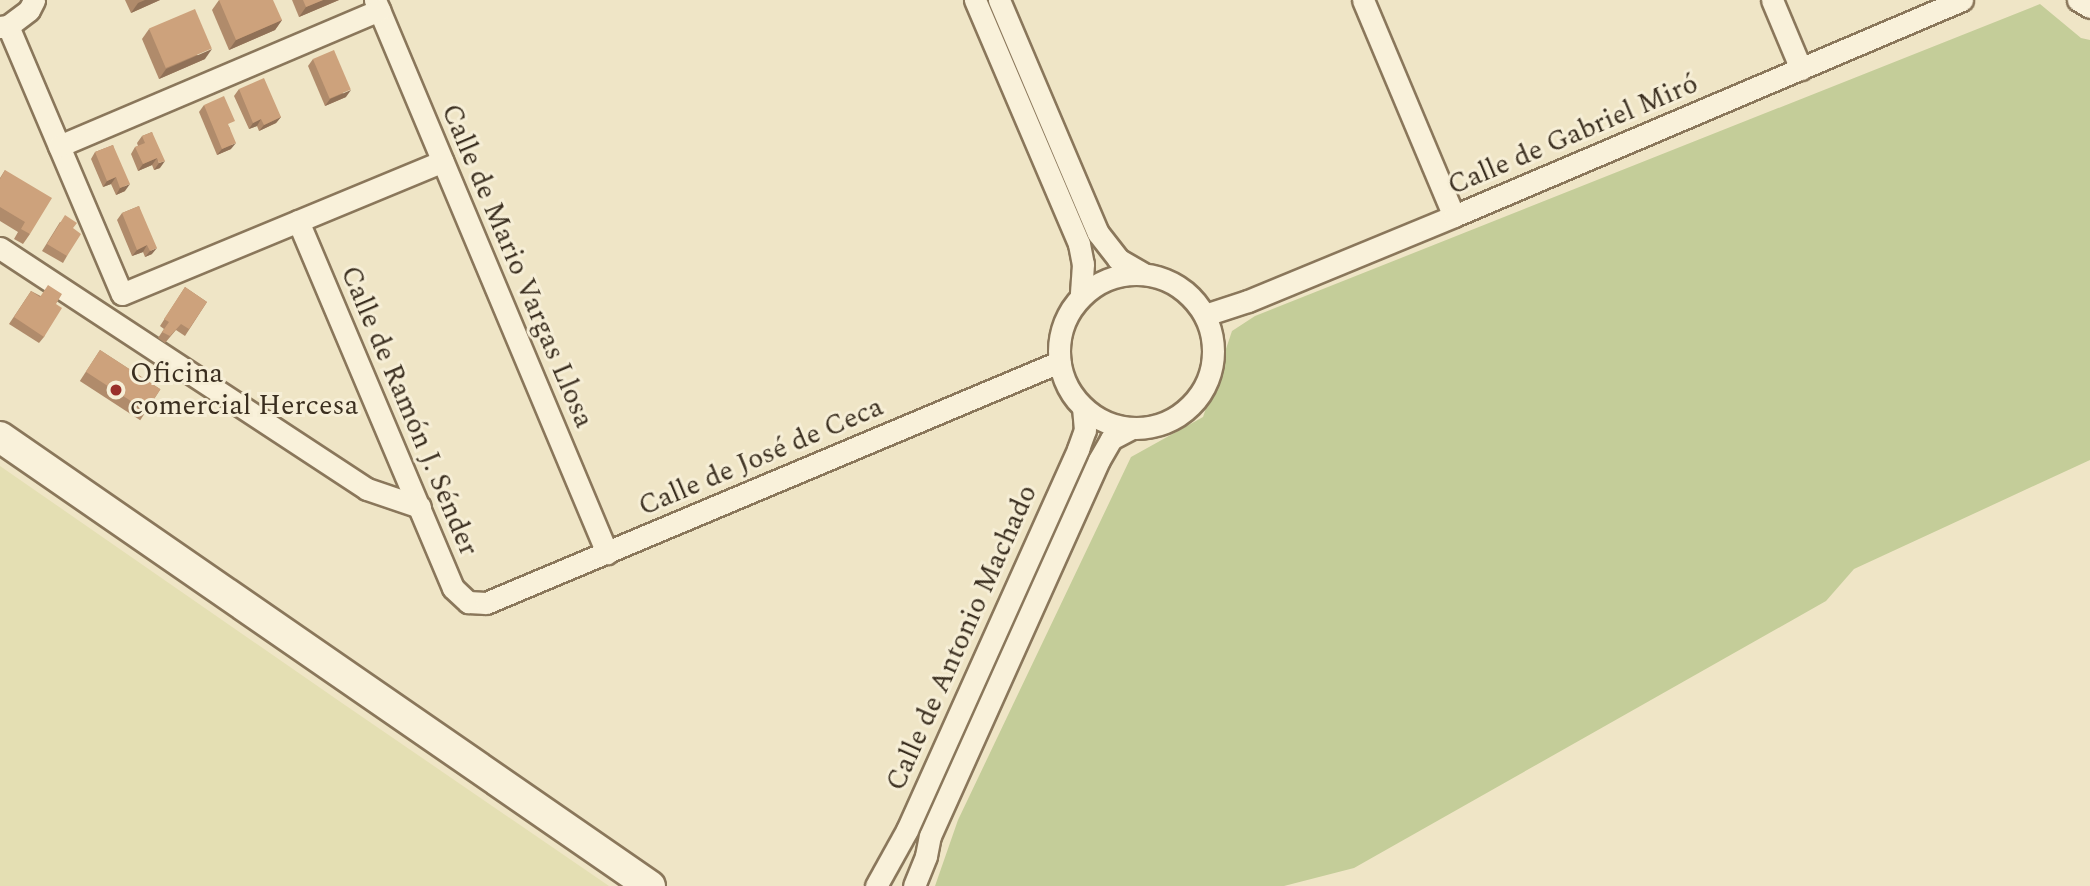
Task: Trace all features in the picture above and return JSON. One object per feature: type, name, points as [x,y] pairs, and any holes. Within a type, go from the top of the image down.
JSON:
[{"type":"main road","points":[[0,437],[646,884]]},
{"type":"street","points":[[34,0],[29,10],[4,26],[122,294]]},
{"type":"street","points":[[975,0],[1079,244],[1083,264],[1081,296]]},
{"type":"street","points":[[999,0],[1098,233],[1118,259],[1144,274]]},
{"type":"street","points":[[1363,0],[1454,216]]},
{"type":"street","points":[[1772,0],[1801,69]]},
{"type":"street","name":"Calle de Gabriel Miró","points":[[1205,315],[1248,301],[1454,216],[1962,0]]},
{"type":"street","points":[[2078,0],[2090,7]]},
{"type":"street","points":[[59,146],[377,5]]},
{"type":"street","name":"Calle de Mario Vargas Llosa","points":[[377,5],[607,553]]},
{"type":"street","points":[[108,319],[122,294],[443,161]]},
{"type":"street","name":"Calle de Ramón J. Sénder","points":[[298,221],[453,588],[468,602],[486,603]]},
{"type":"street","points":[[0,248],[367,489],[420,507]]},
{"type":"street","points":[[1128,274],[1144,274],[1163,278],[1186,291],[1205,315],[1213,344],[1210,376],[1197,399],[1174,419],[1158,425],[1130,429],[1111,425],[1083,409],[1073,396],[1059,362],[1059,341],[1070,310],[1081,296],[1102,281],[1128,274]]},
{"type":"street","name":"Calle de José de Ceca","points":[[486,603],[1059,362]]},
{"type":"street","name":"Calle de Antonio Machado","points":[[876,886],[907,830],[1078,449],[1085,430],[1083,409]]},
{"type":"street","name":"Calle de Antonio Machado","points":[[914,886],[926,856],[930,836],[1099,460],[1111,439],[1130,429]]},
{"type":"shaded area","points":[[0,466],[342,703],[609,886],[0,886]]},
{"type":"green space","points":[[2040,4],[2081,38],[2090,40],[2090,460],[1854,569],[1826,601],[1354,868],[1284,886],[935,886],[958,820],[1131,457],[1203,417],[1232,331],[1255,316]]},
{"type":"building","points":[[219,0],[273,0],[282,20],[236,40]]},
{"type":"building","points":[[303,0],[323,0],[306,7]]},
{"type":"building","points":[[195,9],[212,49],[166,68],[149,29]]},
{"type":"building","points":[[334,50],[351,90],[330,99],[313,59]]},
{"type":"building","points":[[264,78],[281,117],[264,125],[261,119],[253,123],[239,89]]},
{"type":"building","points":[[224,96],[235,121],[228,124],[236,143],[222,149],[204,105]]},
{"type":"building","points":[[152,132],[165,161],[159,163],[157,158],[143,164],[135,147],[145,143],[142,136]]},
{"type":"building","points":[[113,145],[130,184],[120,188],[116,177],[107,181],[95,152]]},
{"type":"building","points":[[5,170],[52,198],[30,234],[21,229],[25,222],[0,207],[0,179]]},
{"type":"building","points":[[139,206],[157,248],[150,251],[147,245],[137,250],[122,213]]},
{"type":"building","points":[[65,215],[77,223],[73,228],[81,234],[67,256],[47,244]]},
{"type":"building","points":[[48,285],[62,294],[56,304],[62,308],[44,337],[14,317],[31,291],[40,297]]},
{"type":"building","points":[[185,287],[207,302],[189,329],[181,324],[170,336],[162,332],[169,322],[164,319]]},
{"type":"building","points":[[100,350],[160,389],[146,411],[86,372]]},
{"type":"place","name":"Oficina comercial Hercesa","points":[[116,390]]}]
